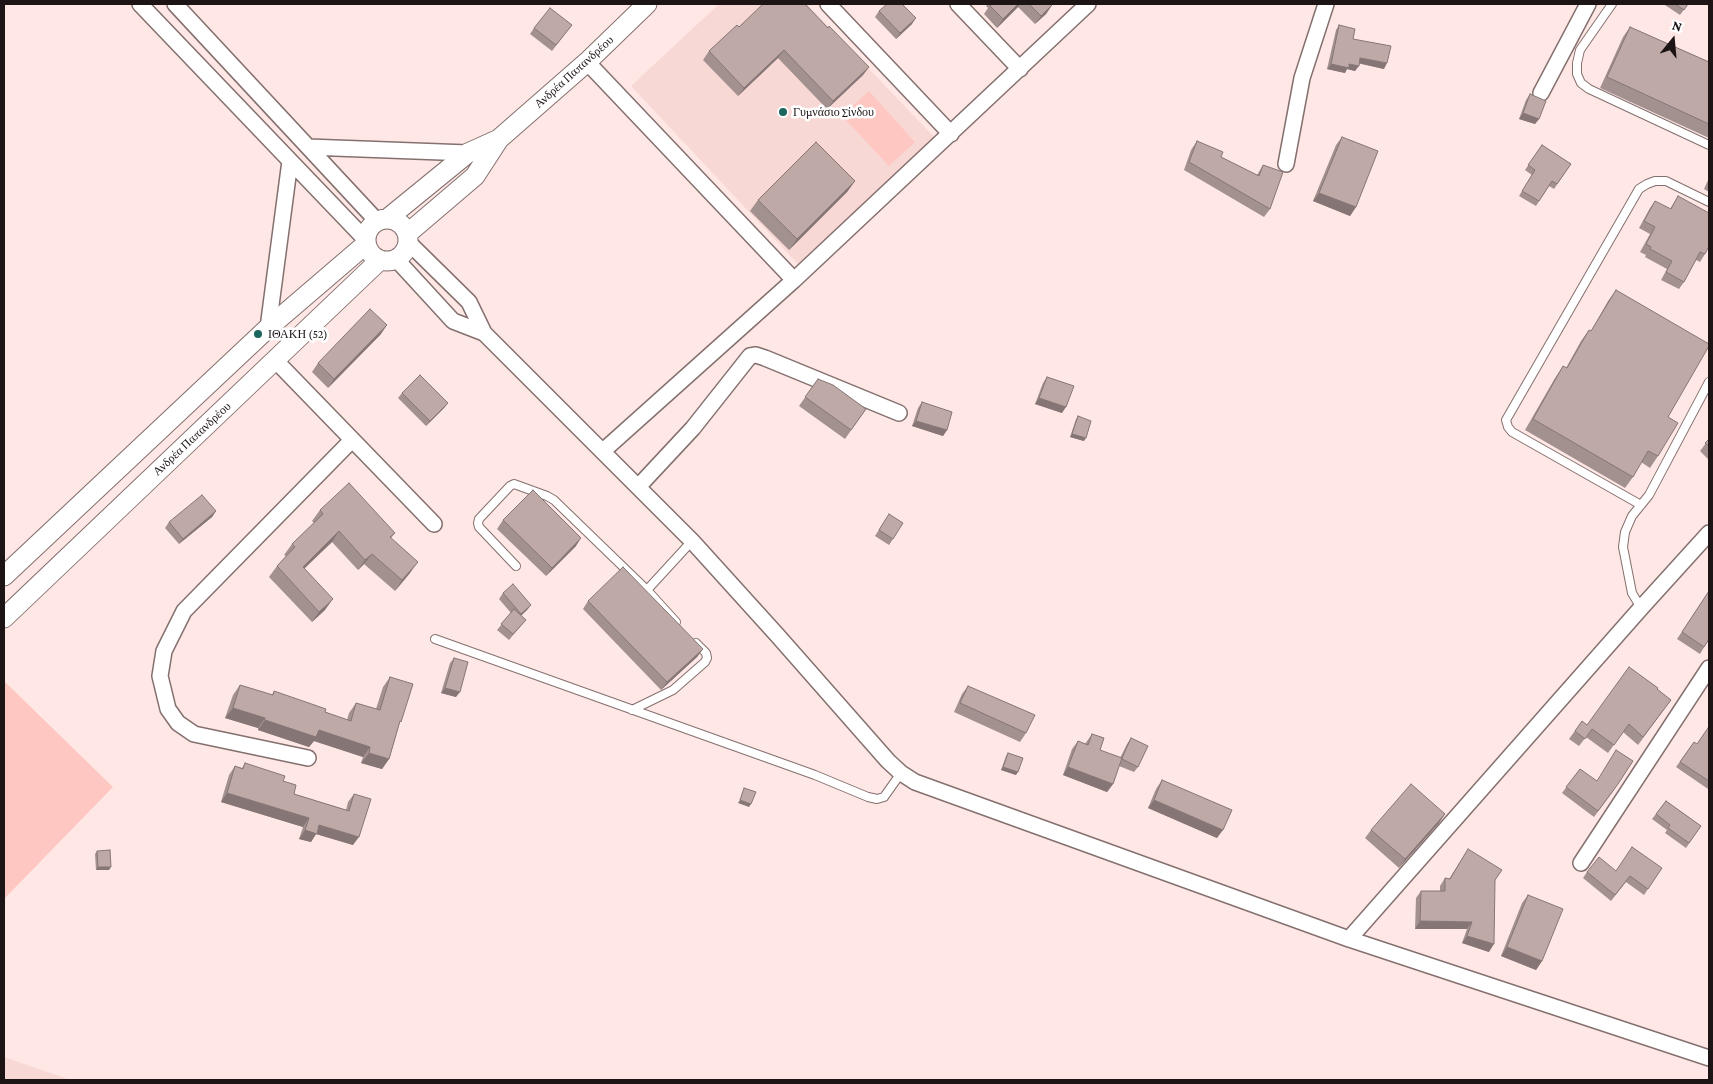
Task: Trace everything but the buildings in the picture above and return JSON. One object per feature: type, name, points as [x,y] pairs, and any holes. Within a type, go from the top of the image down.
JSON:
[{"type":"street","points":[[140,4],[366,242],[374,257],[388,259],[402,255],[408,238]]},
{"type":"street","points":[[176,4],[308,147],[382,220],[400,223],[408,238],[469,302],[484,333],[692,541],[900,773],[915,782],[1348,939],[1709,1058]]},
{"type":"street","name":"Ανδρέα Παπανδρέου","points":[[382,220],[468,153],[499,138],[588,62],[647,4]]},
{"type":"street","points":[[828,4],[951,134]]},
{"type":"street","points":[[958,4],[1020,69]]},
{"type":"street","points":[[603,450],[794,280],[1088,4]]},
{"type":"street","points":[[1286,164],[1302,78],[1326,4]]},
{"type":"street","points":[[1541,93],[1588,4]]},
{"type":"street","points":[[187,53],[205,36]]},
{"type":"street","points":[[588,62],[794,280]]},
{"type":"street","name":"Ανδρέα Παπανδρέου","points":[[408,238],[475,176],[499,138]]},
{"type":"street","points":[[308,147],[468,153]]},
{"type":"street","points":[[268,328],[290,161]]},
{"type":"street","points":[[29,594],[5,572],[268,328],[366,242],[369,228],[382,220]]},
{"type":"street","points":[[388,259],[453,321],[484,333]]},
{"type":"street","name":"Ανδρέα Παπανδρέου","points":[[8,607],[29,594],[276,360],[388,259]]},
{"type":"street","points":[[638,488],[693,428],[750,356],[756,355],[765,358],[899,413]]},
{"type":"street","points":[[276,360],[434,524]]},
{"type":"street","points":[[308,758],[194,734],[178,723],[168,709],[160,676],[164,651],[184,612],[352,440]]},
{"type":"street","points":[[1348,939],[1709,533]]},
{"type":"street","points":[[1581,863],[1709,668]]},
{"type":"lane","points":[[1612,4],[1580,50],[1576,63],[1577,74],[1581,83],[1588,89],[1709,145]]},
{"type":"lane","points":[[1641,505],[1512,432],[1506,420],[1639,189],[1655,181],[1666,181],[1709,202]]},
{"type":"lane","points":[[1641,608],[1632,593],[1623,547],[1625,532],[1632,516],[1649,495],[1709,382]]},
{"type":"lane","points":[[516,566],[479,527],[478,523],[479,519],[514,484],[554,500],[680,625]]},
{"type":"lane","points":[[646,590],[692,541]]},
{"type":"lane","points":[[435,638],[877,799],[884,797],[900,773]]},
{"type":"lane","points":[[632,710],[673,690],[705,662],[707,658],[706,653],[693,639]]},
{"type":"shaded area","name":"Γυμνάσιο Σίνδου","points":[[719,4],[807,4],[935,138],[798,264],[631,86]]},
{"type":"shaded area","points":[[869,91],[915,142],[889,166],[842,116]]},
{"type":"shaded area","points":[[4,681],[113,787],[4,899]]},
{"type":"shaded area","points":[[4,1057],[56,1075],[71,1080],[4,1080]]},
{"type":"place","name":"Γυμνάσιο Σίνδου","points":[[783,112]]},
{"type":"place","name":"ΙΘΑΚΗ (52)","points":[[258,334]]}]
